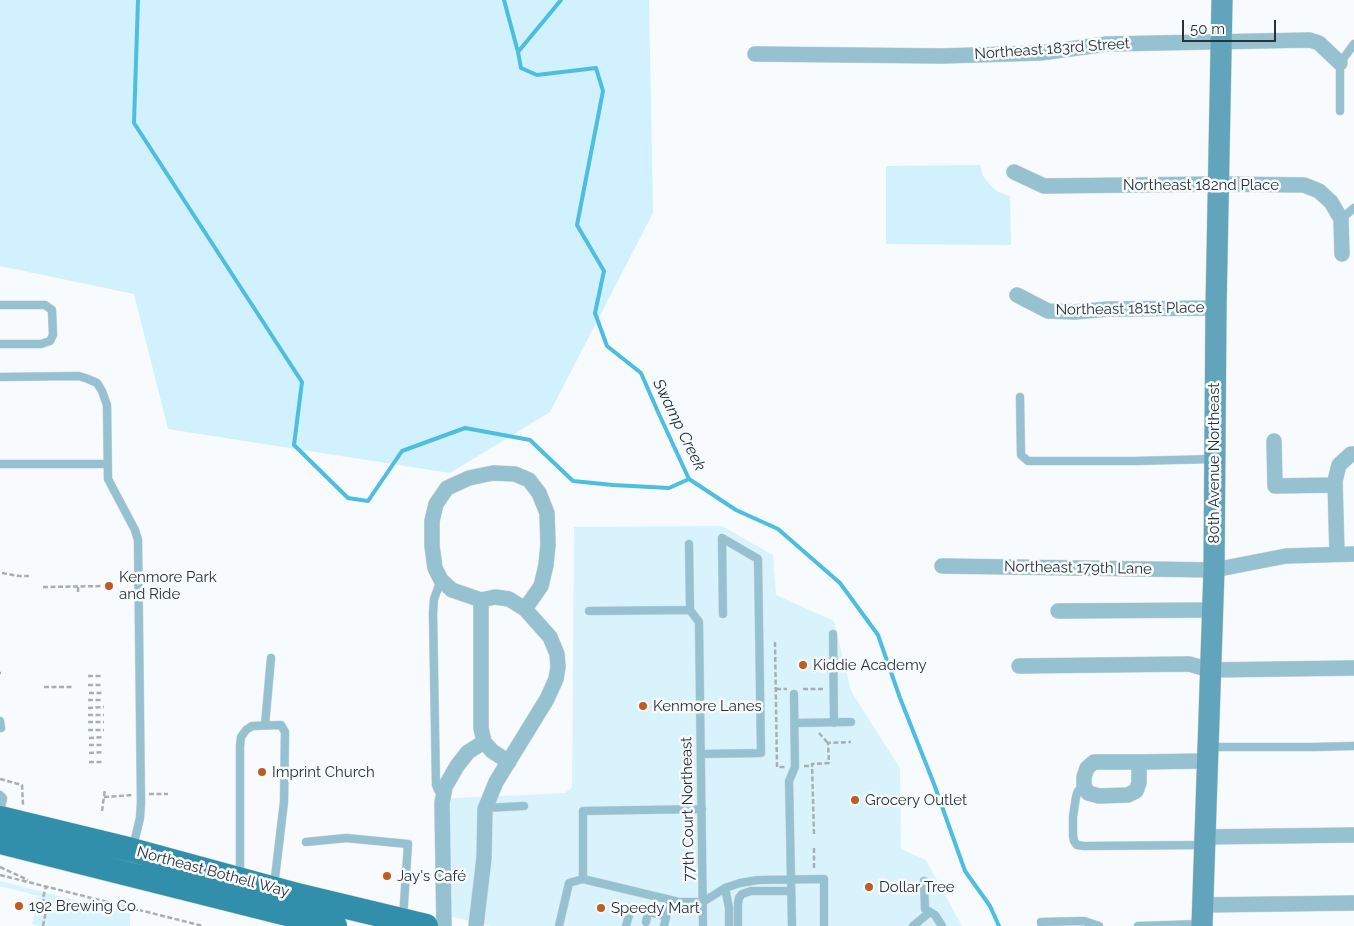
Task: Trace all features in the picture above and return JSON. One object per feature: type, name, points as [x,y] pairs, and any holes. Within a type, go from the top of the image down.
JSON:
[{"type":"main road","name":"80th Avenue Northeast","points":[[1202,918],[1214,570],[1216,308],[1222,0]]},
{"type":"main road","name":"Northeast Bothell Way","points":[[0,818],[132,850],[240,879],[271,899],[335,926]]},
{"type":"main road","name":"Northeast Bothell Way","points":[[0,842],[271,899],[296,902],[301,896],[426,926]]},
{"type":"street","name":"Northeast 183rd Street","points":[[755,54],[961,55],[1040,53],[1107,44],[1310,40],[1319,43],[1340,64]]},
{"type":"street","name":"Northeast 182nd Place","points":[[1014,172],[1044,186],[1304,185],[1319,191],[1331,202],[1341,219]]},
{"type":"street","points":[[1341,219],[1342,254]]},
{"type":"street","name":"Northeast 181st Place","points":[[1018,295],[1048,311],[1216,308]]},
{"type":"street","points":[[1274,441],[1275,486],[1335,485]]},
{"type":"street","points":[[1338,554],[1335,481],[1339,465],[1351,454],[1354,454]]},
{"type":"street","points":[[476,926],[484,858],[486,808],[496,782],[547,699],[556,679],[558,667],[557,654],[550,637],[525,609],[509,599],[495,597],[481,600],[452,590],[441,580],[435,568],[432,546],[432,521],[436,504],[447,488],[469,478],[493,473],[515,474],[529,480],[539,493],[547,513],[548,544],[546,566],[540,586],[525,609]]},
{"type":"street","name":"Northeast 179th Lane","points":[[942,566],[1214,570],[1286,556],[1354,554]]},
{"type":"street","points":[[481,600],[481,728],[484,742],[492,751],[510,762]]},
{"type":"street","points":[[1058,612],[1212,610]]},
{"type":"street","points":[[1019,666],[1189,664],[1210,670],[1354,668]]},
{"type":"street","points":[[444,926],[442,832],[445,787],[457,766],[468,752],[484,742]]},
{"type":"street","points":[[1139,762],[1139,783],[1136,791],[1128,796],[1099,796],[1088,793],[1084,786],[1087,768],[1094,762],[1139,762],[1207,754]]},
{"type":"street","points":[[1204,841],[1354,835]]},
{"type":"street","points":[[1202,918],[1354,903]]},
{"type":"lane","points":[[1340,110],[1340,64],[1354,44]]},
{"type":"lane","points":[[1341,219],[1354,208]]},
{"type":"lane","points":[[0,305],[45,305],[52,310],[53,335],[50,341],[41,344],[0,344]]},
{"type":"lane","points":[[0,377],[79,376],[97,383],[107,405],[108,479],[135,530],[138,540],[141,803],[140,818],[132,850]]},
{"type":"lane","points":[[1020,397],[1021,455],[1028,461],[1214,459]]},
{"type":"lane","points":[[0,464],[107,464]]},
{"type":"lane","points":[[701,754],[761,753],[758,558],[722,538],[723,614]]},
{"type":"lane","name":"77th Court Northeast","points":[[689,544],[690,610],[699,622],[704,926]]},
{"type":"lane","points":[[441,580],[434,599],[433,612],[436,785],[444,797]]},
{"type":"lane","points":[[589,611],[690,610]]},
{"type":"lane","points":[[833,634],[834,723]]},
{"type":"lane","points":[[265,725],[272,658]]},
{"type":"lane","points":[[792,926],[789,781],[795,766],[794,691]]},
{"type":"lane","points":[[0,721],[0,728]]},
{"type":"lane","points":[[795,723],[851,722]]},
{"type":"lane","points":[[240,879],[241,738],[246,730],[252,726],[281,725],[285,732],[284,802],[271,899]]},
{"type":"lane","points":[[1207,754],[1354,746]]},
{"type":"lane","points":[[1084,786],[1076,797],[1073,817],[1073,835],[1077,845],[1204,841]]},
{"type":"lane","points":[[0,795],[3,798],[0,813]]},
{"type":"lane","points":[[486,808],[524,806]]},
{"type":"lane","points":[[583,879],[583,810],[702,809]]},
{"type":"lane","points":[[306,842],[346,838],[408,844],[403,920]]},
{"type":"lane","points":[[559,926],[569,883],[583,879],[679,902],[703,902],[725,888],[740,883],[758,880],[824,879],[824,926]]},
{"type":"lane","points":[[924,881],[925,909],[935,915],[942,926]]},
{"type":"lane","points":[[725,888],[729,908],[729,926]]},
{"type":"lane","points":[[738,926],[738,903],[742,894],[752,891],[791,891]]},
{"type":"lane","points":[[664,926],[670,900]]},
{"type":"lane","points":[[626,926],[631,908],[666,916]]},
{"type":"lane","points":[[646,922],[648,912]]},
{"type":"lane","points":[[913,926],[930,912]]},
{"type":"lane","points":[[1138,926],[1202,918]]},
{"type":"lane","points":[[1042,926],[1041,922],[1084,921],[1099,926]]},
{"type":"path","points":[[2,573],[29,576]]},
{"type":"path","points":[[144,576],[164,575]]},
{"type":"path","points":[[43,587],[104,586]]},
{"type":"path","points":[[78,587],[78,594]]},
{"type":"path","points":[[775,642],[777,767],[813,766],[812,764],[829,763],[828,743],[851,742]]},
{"type":"path","points":[[88,676],[103,676]]},
{"type":"path","points":[[88,685],[103,685]]},
{"type":"path","points":[[44,688],[74,687]]},
{"type":"path","points":[[802,689],[834,688]]},
{"type":"path","points":[[776,689],[794,691]]},
{"type":"path","points":[[89,693],[103,693]]},
{"type":"path","points":[[88,700],[103,700]]},
{"type":"path","points":[[88,708],[104,707]]},
{"type":"path","points":[[88,715],[104,715]]},
{"type":"path","points":[[88,722],[104,722]]},
{"type":"path","points":[[88,730],[104,730]]},
{"type":"path","points":[[89,738],[104,738]]},
{"type":"path","points":[[89,745],[104,745]]},
{"type":"path","points":[[89,752],[104,752]]},
{"type":"path","points":[[89,762],[104,762]]},
{"type":"path","points":[[813,766],[814,834]]},
{"type":"path","points":[[0,779],[22,785],[23,806]]},
{"type":"path","points":[[102,811],[104,789]]},
{"type":"path","points":[[148,794],[168,794]]},
{"type":"path","points":[[104,797],[134,795]]},
{"type":"path","points":[[814,848],[814,870]]},
{"type":"path","points":[[0,867],[34,883]]},
{"type":"path","points":[[0,875],[204,926]]},
{"type":"path","points":[[43,926],[46,911],[43,898],[46,886]]},
{"type":"shaded area","points":[[0,0],[649,0],[653,213],[550,412],[450,473],[168,429],[134,294],[0,266]]},
{"type":"shaded area","points":[[980,165],[983,176],[990,185],[998,192],[1010,196],[1011,245],[886,244],[886,166]]},
{"type":"shaded area","points":[[722,526],[773,555],[776,595],[834,621],[851,691],[900,768],[901,849],[926,860],[962,926],[491,926],[436,913],[434,799],[565,793],[572,787],[574,527]]},
{"type":"shaded area","points":[[0,881],[130,914],[130,926],[40,926],[32,924],[39,896],[0,886]]},
{"type":"waterway","points":[[138,0],[134,123],[302,382],[294,445],[348,498],[368,501],[402,451],[465,428],[530,440],[573,481],[669,488],[689,479]]},
{"type":"waterway","points":[[504,0],[518,52]]},
{"type":"waterway","name":"Swamp Creek","points":[[561,0],[518,52],[521,68],[537,75],[596,68],[603,91],[577,225],[604,271],[595,313],[607,346],[641,373],[689,479],[736,510],[778,529],[840,583],[878,635],[965,871],[990,906],[999,926]]},
{"type":"place","name":"Kenmore Park and Ride","points":[[109,586]]},
{"type":"place","name":"Kiddie Academy","points":[[803,665]]},
{"type":"place","name":"Kenmore Lanes","points":[[643,706]]},
{"type":"place","name":"Imprint Church","points":[[262,772]]},
{"type":"place","name":"Grocery Outlet","points":[[855,800]]},
{"type":"place","name":"Jay's Café","points":[[387,876]]},
{"type":"place","name":"Dollar Tree","points":[[869,887]]},
{"type":"place","name":"192 Brewing Co.","points":[[19,906]]},
{"type":"place","name":"Speedy Mart","points":[[601,908]]}]
